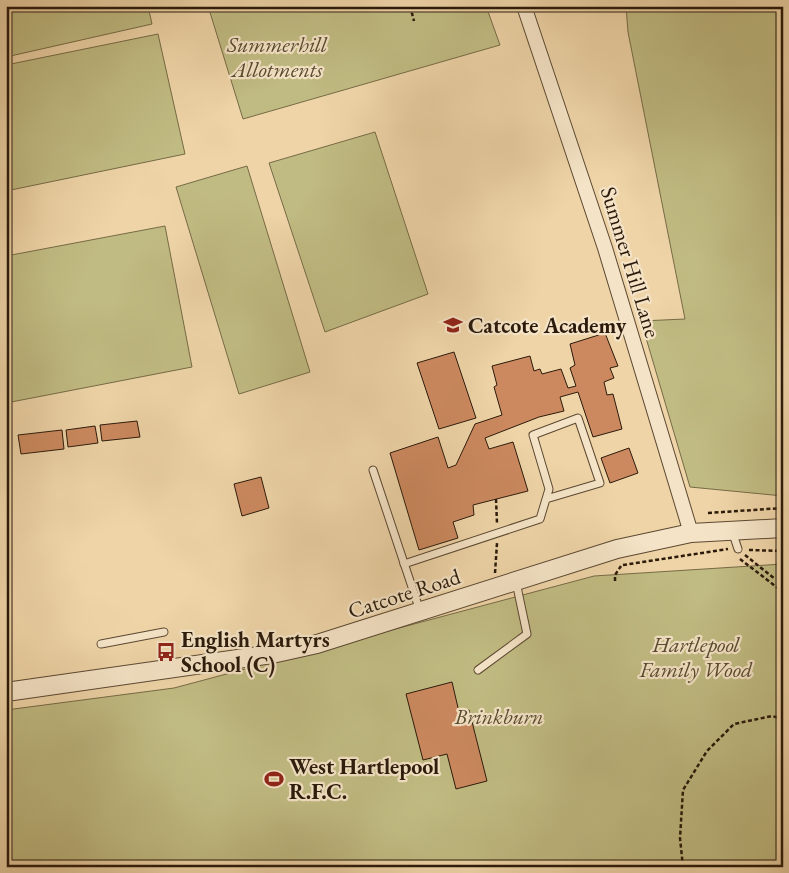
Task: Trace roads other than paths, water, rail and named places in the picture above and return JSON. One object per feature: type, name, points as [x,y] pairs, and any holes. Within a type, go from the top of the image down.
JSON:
[{"type":"street","name":"Summer Hill Lane","points":[[524,6],[605,248],[691,533]]},
{"type":"street","name":"Catcote Road","points":[[6,692],[272,654],[317,644],[617,549],[691,533],[783,528]]},
{"type":"lane","points":[[404,564],[540,519],[546,499],[549,489],[533,435],[578,418],[600,483],[546,499]]},
{"type":"lane","points":[[373,470],[420,611]]},
{"type":"lane","points":[[732,531],[738,549]]},
{"type":"lane","points":[[478,670],[527,634],[516,581]]},
{"type":"lane","points":[[101,644],[164,632]]},
{"type":"place","name":"Catcote Academy","points":[[453,325]]},
{"type":"place","name":"English Martyrs School (C)","points":[[166,652]]},
{"type":"place","name":"West Hartlepool R.F.C.","points":[[274,779]]},
{"type":"park label","name":"Summerhill Allotments","points":[[277,56]]},
{"type":"park label","name":"Hartlepool Family Wood","points":[[696,656]]},
{"type":"park label","name":"Brinkburn","points":[[499,716]]}]
